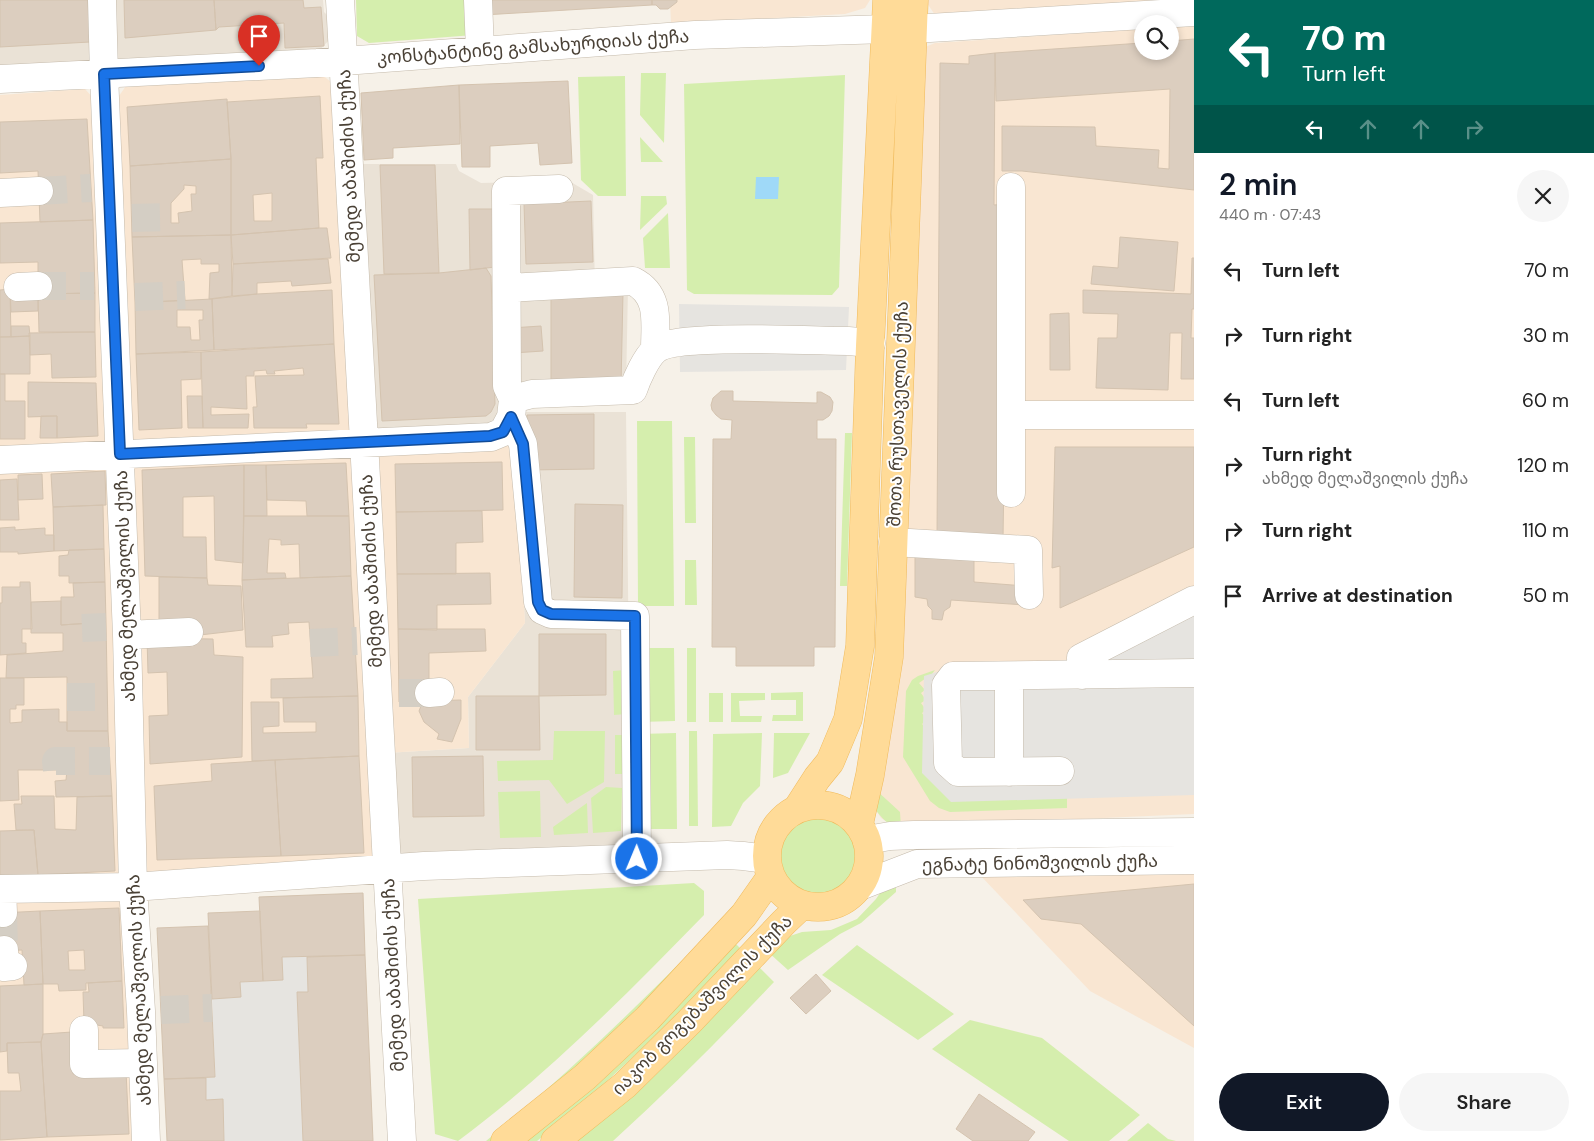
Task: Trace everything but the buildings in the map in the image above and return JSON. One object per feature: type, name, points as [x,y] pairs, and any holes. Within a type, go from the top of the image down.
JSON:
[{"type":"main road","name":"შოთა რუსთაველის ქუჩა","points":[[797,809],[830,762],[848,719],[860,646],[871,343],[887,0]]},
{"type":"main road","name":"შოთა რუსთაველის ქუჩა","points":[[863,832],[889,657],[914,0]]},
{"type":"main road","points":[[814,804],[830,806],[846,813],[863,832],[870,856],[867,872],[860,886],[849,898],[834,906],[817,908],[801,906],[783,895],[768,869],[767,844],[773,829],[784,817],[797,809],[814,804]]},
{"type":"main road","name":"იაკობ გოგებაშვილის ქუჩა","points":[[504,1141],[586,1077],[648,1018],[744,915],[768,869]]},
{"type":"main road","name":"იაკობ გოგებაშვილის ქუჩა","points":[[555,1141],[625,1085],[801,906]]},
{"type":"street","name":"ახმედ მელაშვილის ქუჩა","points":[[102,0],[104,74],[100,187],[121,218],[114,292],[120,454],[118,697],[120,761],[133,887],[151,1010],[142,1063],[146,1141]]},
{"type":"street","name":"მემედ აბაშიძის ქუჩა","points":[[340,0],[364,443],[388,693],[387,868],[402,1141]]},
{"type":"street","points":[[478,0],[480,50]]},
{"type":"street","points":[[913,29],[1194,12]]},
{"type":"street","name":"კონსტანტინე გამსახურდიას ქუჩა","points":[[0,79],[344,61],[695,35],[886,29]]},
{"type":"street","points":[[1011,187],[1011,493]]},
{"type":"street","points":[[559,189],[506,191],[507,386],[523,444],[538,602],[542,610],[551,614],[635,616],[637,859]]},
{"type":"street","points":[[0,192],[39,191]]},
{"type":"street","points":[[0,460],[490,436],[503,432],[512,408],[532,394],[633,390],[645,365],[655,350],[655,307],[643,287],[633,282],[507,288]]},
{"type":"street","points":[[655,350],[670,344],[698,340],[848,341],[871,343]]},
{"type":"street","points":[[1011,415],[1194,415]]},
{"type":"street","points":[[893,542],[1028,550],[1029,594]]},
{"type":"street","points":[[1082,675],[1082,658],[1194,600]]},
{"type":"street","points":[[120,630],[189,632]]},
{"type":"street","points":[[1060,771],[958,772],[948,763],[946,685],[953,676],[1194,673]]},
{"type":"street","points":[[1009,676],[1009,772]]},
{"type":"street","name":"ეგნატე ნინოშვილის ქუჩა","points":[[863,832],[890,836],[1194,832]]},
{"type":"street","points":[[2,897],[387,868],[727,855],[743,856],[768,869]]},
{"type":"street","name":"ეგნატე ნინოშვილის ქუჩა","points":[[860,886],[917,864],[1194,860]]},
{"type":"street","points":[[84,1030],[84,1064],[142,1063]]},
{"type":"shaded area","points":[[0,0],[96,0],[94,58],[84,62],[0,66]]},
{"type":"shaded area","points":[[111,0],[323,0],[324,12],[331,19],[332,37],[316,54],[126,63],[117,57]]},
{"type":"shaded area","points":[[670,0],[870,0],[865,8],[845,14],[671,24]]},
{"type":"shaded area","points":[[925,0],[1194,0],[935,15]]},
{"type":"shaded area","points":[[1194,26],[1194,814],[895,827],[881,818],[873,806],[925,47],[935,43],[1134,30],[1134,60],[1179,60],[1179,27]]},
{"type":"shaded area","points":[[317,71],[335,85],[356,423],[346,435],[130,444],[116,100],[126,86]]},
{"type":"shaded area","points":[[85,89],[96,101],[106,447],[0,452],[0,95]]},
{"type":"shaded area","points":[[353,164],[456,164],[459,171],[481,183],[569,181],[593,195],[595,288],[628,288],[626,387],[530,388],[501,429],[374,431]]},
{"type":"shaded area","points":[[679,304],[849,307],[846,370],[680,372]]},
{"type":"shaded area","points":[[524,412],[626,412],[631,849],[406,863],[392,851],[386,753],[469,748],[468,697],[525,623],[514,425]]},
{"type":"shaded area","points":[[514,425],[525,623],[468,697],[469,748],[386,753],[372,463],[381,450]]},
{"type":"shaded area","points":[[347,456],[355,464],[377,850],[369,863],[152,877],[143,869],[132,466]]},
{"type":"shaded area","points":[[108,468],[125,875],[0,883],[0,472]]},
{"type":"shaded area","points":[[1194,596],[1194,795],[951,802],[922,773],[924,676],[957,666],[1036,670],[1103,647]]},
{"type":"shaded area","points":[[1194,869],[1194,1048],[1090,991],[979,874]]},
{"type":"shaded area","points":[[115,894],[124,902],[136,1141],[0,1141],[0,897]]},
{"type":"shaded area","points":[[282,957],[307,957],[308,992],[297,992],[303,1141],[224,1141],[223,1099],[206,1100],[206,1078],[215,1077],[212,999],[240,997],[240,982],[283,980]]},
{"type":"green space","points":[[356,0],[472,0],[474,35],[369,43],[357,36]]},
{"type":"green space","points":[[641,73],[666,73],[664,143],[640,115]]},
{"type":"green space","points":[[845,75],[839,287],[832,295],[694,294],[687,290],[684,84]]},
{"type":"green space","points":[[625,76],[626,196],[598,196],[581,180],[578,77]]},
{"type":"green space","points":[[640,137],[663,162],[641,162]]},
{"type":"green space","points":[[641,196],[666,196],[667,204],[640,230]]},
{"type":"green space","points":[[668,213],[670,268],[645,268],[643,238]]},
{"type":"green space","points":[[637,421],[672,421],[674,606],[638,606]]},
{"type":"green space","points":[[845,433],[852,433],[847,586],[840,586]]},
{"type":"green space","points":[[684,437],[695,437],[696,523],[685,523]]},
{"type":"green space","points":[[685,560],[696,560],[697,605],[685,605]]},
{"type":"green space","points":[[639,648],[674,648],[675,721],[640,722]]},
{"type":"green space","points":[[687,648],[696,648],[696,722],[687,722]]},
{"type":"green space","points":[[625,670],[626,714],[614,715],[613,671]]},
{"type":"green space","points":[[935,670],[919,683],[925,690],[921,693],[926,700],[921,703],[926,710],[922,713],[927,720],[922,724],[927,729],[1067,791],[1067,808],[950,812],[939,808],[930,801],[903,757],[906,691],[912,680]]},
{"type":"green space","points":[[803,692],[803,721],[772,721],[773,715],[796,715],[796,700],[771,700],[771,693]]},
{"type":"green space","points":[[709,693],[723,693],[723,722],[709,722]]},
{"type":"green space","points":[[731,693],[765,693],[765,700],[739,701],[740,716],[762,716],[761,722],[731,722]]},
{"type":"green space","points":[[554,731],[605,731],[604,782],[567,804],[549,780],[498,781],[497,761],[553,760]]},
{"type":"green space","points":[[689,731],[697,731],[698,826],[689,826]]},
{"type":"green space","points":[[676,733],[677,829],[641,829],[640,734]]},
{"type":"green space","points":[[762,733],[760,786],[743,803],[731,826],[712,827],[713,734]]},
{"type":"green space","points":[[774,733],[810,733],[788,773],[773,778]]},
{"type":"green space","points":[[615,735],[626,735],[626,774],[615,774]]},
{"type":"green space","points":[[606,787],[622,788],[621,831],[593,833],[591,798]]},
{"type":"green space","points":[[875,789],[900,812],[901,827],[888,823],[873,806]]},
{"type":"green space","points":[[540,791],[541,837],[500,838],[498,792]]},
{"type":"green space","points":[[587,803],[588,833],[554,835],[553,827]]},
{"type":"green space","points":[[817,816],[833,819],[852,835],[856,842],[859,858],[856,874],[840,893],[833,897],[817,900],[801,897],[782,881],[778,874],[775,858],[778,842],[794,823],[801,819]]},
{"type":"green space","points":[[896,879],[896,892],[861,923],[840,934],[788,970],[768,952],[790,936],[802,932],[831,930],[857,919],[882,890]]},
{"type":"green space","points":[[694,883],[704,891],[704,915],[616,1004],[523,1089],[458,1141],[435,1134],[418,899]]},
{"type":"green space","points":[[715,927],[645,1005],[493,1141],[486,1141],[604,1037]]},
{"type":"green space","points":[[735,943],[741,949],[684,1009],[587,1100],[537,1141],[526,1141]]},
{"type":"green space","points":[[857,945],[954,1014],[918,1040],[822,975]]},
{"type":"green space","points":[[757,965],[774,982],[675,1083],[613,1141],[575,1141]]},
{"type":"green space","points":[[970,1020],[1042,1038],[1140,1115],[1109,1141],[1069,1141],[932,1049]]},
{"type":"green space","points":[[1148,1123],[1168,1139],[1176,1141],[1127,1141]]},
{"type":"water","points":[[756,177],[779,177],[778,199],[755,199]]},
{"type":"tunnel","points":[[39,191],[91,188]]},
{"type":"tunnel","points":[[132,218],[171,217]]},
{"type":"tunnel","points":[[38,286],[94,286]]},
{"type":"tunnel","points":[[135,297],[185,295]]},
{"type":"tunnel","points":[[82,628],[106,627]]},
{"type":"tunnel","points":[[310,643],[357,641]]},
{"type":"tunnel","points":[[399,693],[429,693]]},
{"type":"tunnel","points":[[67,697],[106,697]]},
{"type":"tunnel","points":[[57,770],[56,761],[110,761]]},
{"type":"tunnel","points":[[3,913],[4,950]]},
{"type":"tunnel","points":[[161,1010],[212,1008]]},
{"type":"route","points":[[259,66],[104,74],[120,454],[490,436],[503,432],[511,417],[523,444],[538,602],[542,610],[551,614],[635,616],[637,859]]}]
